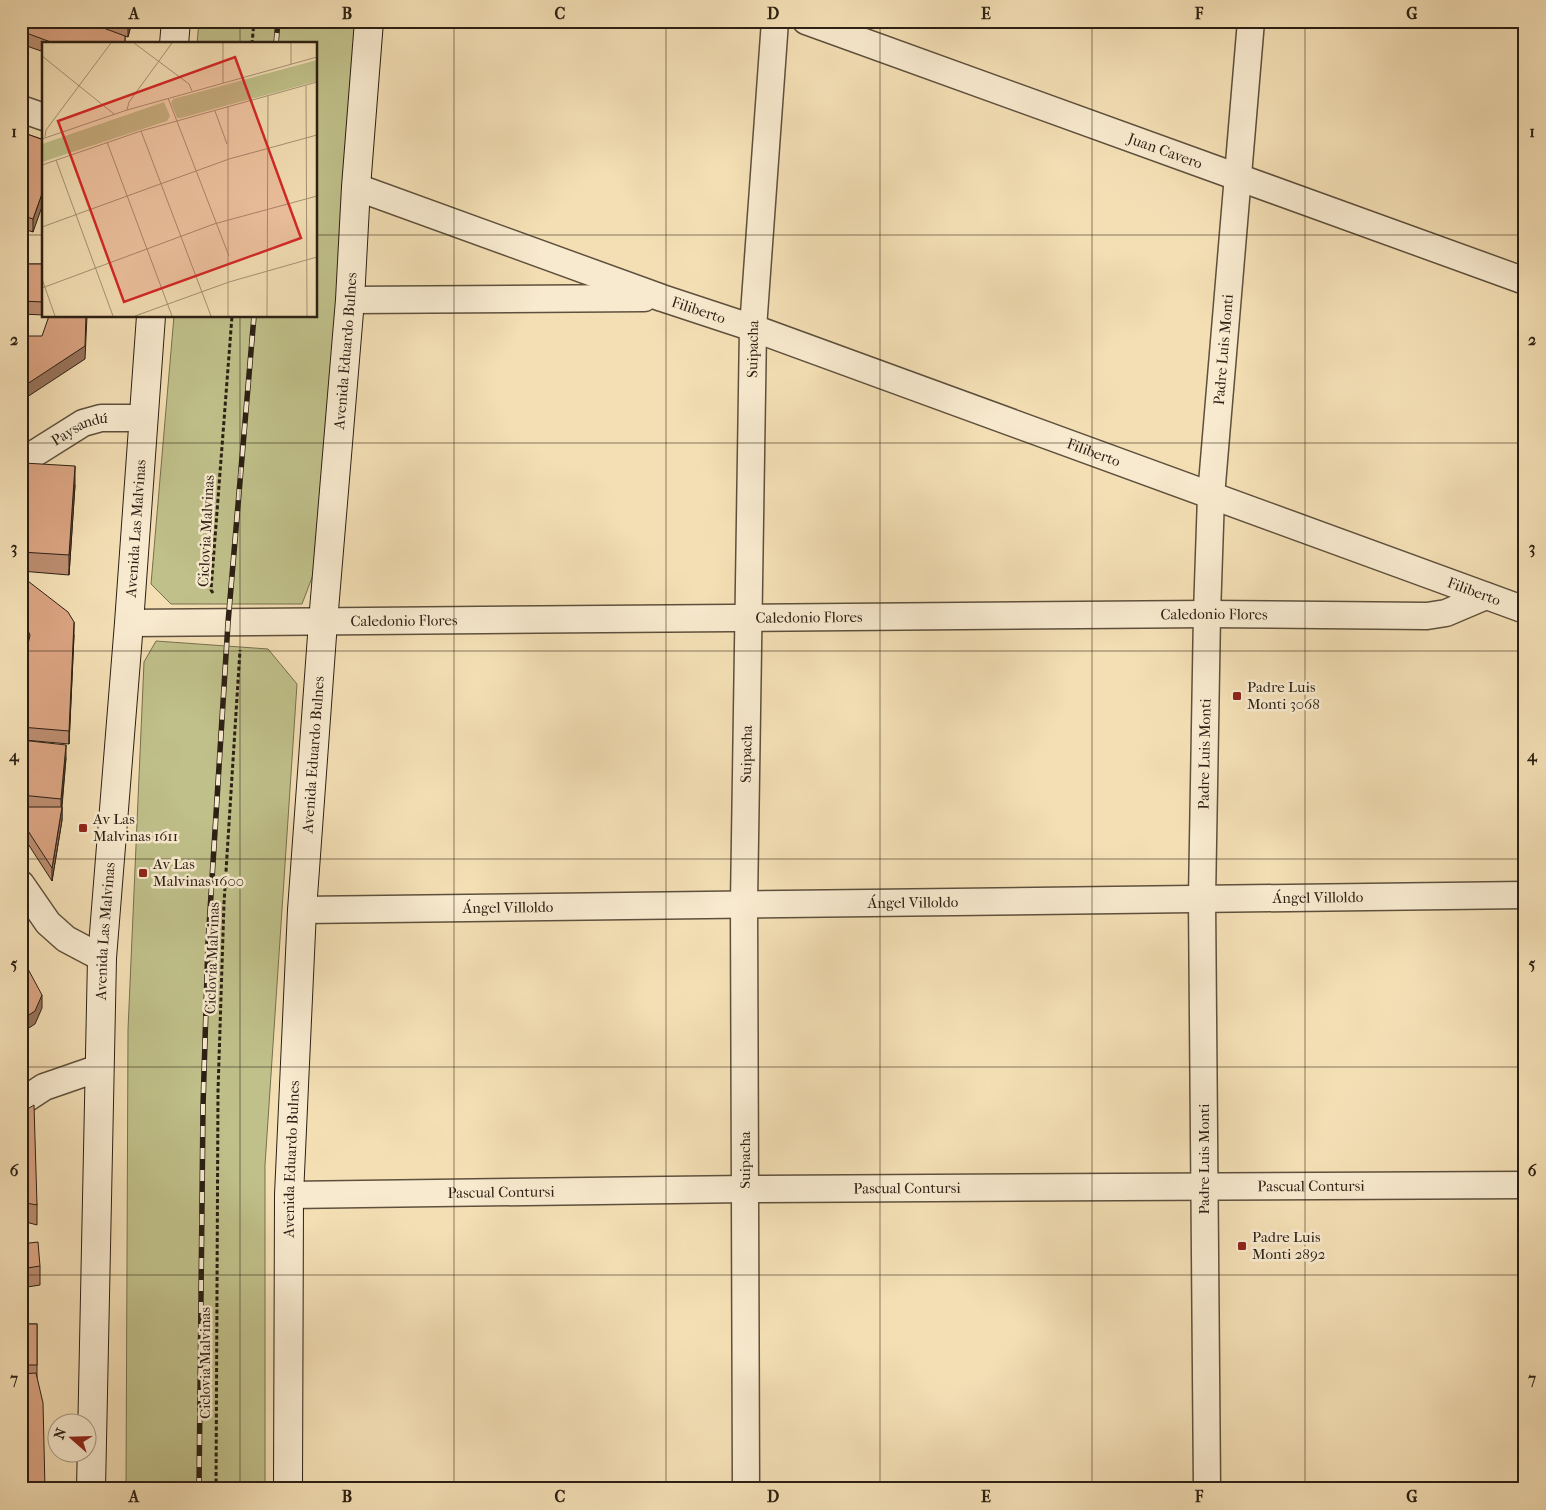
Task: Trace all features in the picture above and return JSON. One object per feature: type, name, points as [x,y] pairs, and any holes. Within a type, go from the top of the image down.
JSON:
[{"type":"main road","points":[[174,42],[176,21]]},
{"type":"main road","name":"Avenida Eduardo Bulnes","points":[[288,1489],[289,1195],[302,910],[323,622],[350,300],[356,187],[369,21]]},
{"type":"main road","name":"Avenida Las Malvinas","points":[[91,1489],[102,958],[151,318]]},
{"type":"street","name":"Suipacha","points":[[746,1489],[744,903],[747,618],[753,328],[775,21]]},
{"type":"street","name":"Juan Cavero","points":[[806,21],[1525,282]]},
{"type":"street","name":"Padre Luis Monti","points":[[1207,1489],[1202,899],[1207,614],[1211,496],[1251,21]]},
{"type":"street","points":[[21,108],[42,116]]},
{"type":"street","name":"Filiberto","points":[[356,187],[662,298],[753,328],[1525,610]]},
{"type":"street","name":"Filiberto","points":[[350,300],[662,298]]},
{"type":"street","name":"Paysandú","points":[[21,462],[83,423],[100,418],[143,418]]},
{"type":"street","name":"Caledonio Flores","points":[[129,623],[1207,614],[1427,616],[1446,613],[1486,596]]},
{"type":"street","points":[[21,884],[48,923],[66,939],[102,958]]},
{"type":"street","name":"Ángel Villoldo","points":[[302,910],[744,903],[1525,895]]},
{"type":"street","points":[[21,1102],[44,1087],[99,1068]]},
{"type":"street","name":"Pascual Contursi","points":[[289,1195],[746,1189],[1525,1185]]},
{"type":"path","points":[[252,42],[254,21]]},
{"type":"path","name":"Ciclovia Malvinas","points":[[216,1489],[219,1081],[224,903],[240,642],[211,590],[232,318]]},
{"type":"green space","points":[[199,21],[360,21],[313,575],[302,604],[171,604],[151,584],[174,318],[318,318],[318,42],[197,42]]},
{"type":"green space","points":[[156,641],[268,649],[297,684],[265,1165],[265,1489],[126,1489],[128,1030],[144,662]]},
{"type":"building","points":[[21,21],[85,21],[125,36],[125,42],[51,42],[21,31]]},
{"type":"building","points":[[21,132],[42,139],[42,194],[33,219],[21,215]]},
{"type":"building","points":[[21,264],[42,264],[42,302],[21,301]]},
{"type":"building","points":[[48,318],[86,318],[85,346],[21,388],[21,338],[26,336],[42,336]]},
{"type":"building","points":[[24,463],[75,466],[69,555],[21,552],[21,483]]},
{"type":"building","points":[[24,578],[68,612],[74,622],[69,731],[21,727],[21,676],[30,635],[21,616],[21,582]]},
{"type":"building","points":[[21,740],[66,745],[61,799],[21,795]]},
{"type":"building","points":[[21,807],[62,807],[52,868],[21,820]]},
{"type":"building","points":[[21,960],[42,995],[35,1011],[21,1020]]},
{"type":"building","points":[[34,1105],[37,1205],[21,1204],[21,1113]]},
{"type":"building","points":[[38,1242],[40,1266],[21,1269],[21,1244]]},
{"type":"building","points":[[21,1324],[37,1324],[37,1365],[21,1365]]},
{"type":"building","points":[[36,1373],[43,1403],[45,1489],[21,1489],[21,1374]]},
{"type":"railway","points":[[276,42],[278,21]]},
{"type":"railway","points":[[199,1489],[203,1106],[208,943],[228,623],[254,318]]},
{"type":"place","name":"Padre Luis Monti 3068","points":[[1237,696]]},
{"type":"place","name":"Av Las Malvinas 1611","points":[[83,828]]},
{"type":"place","name":"Av Las Malvinas 1600","points":[[143,873]]},
{"type":"place","name":"Padre Luis Monti 2892","points":[[1242,1246]]}]
